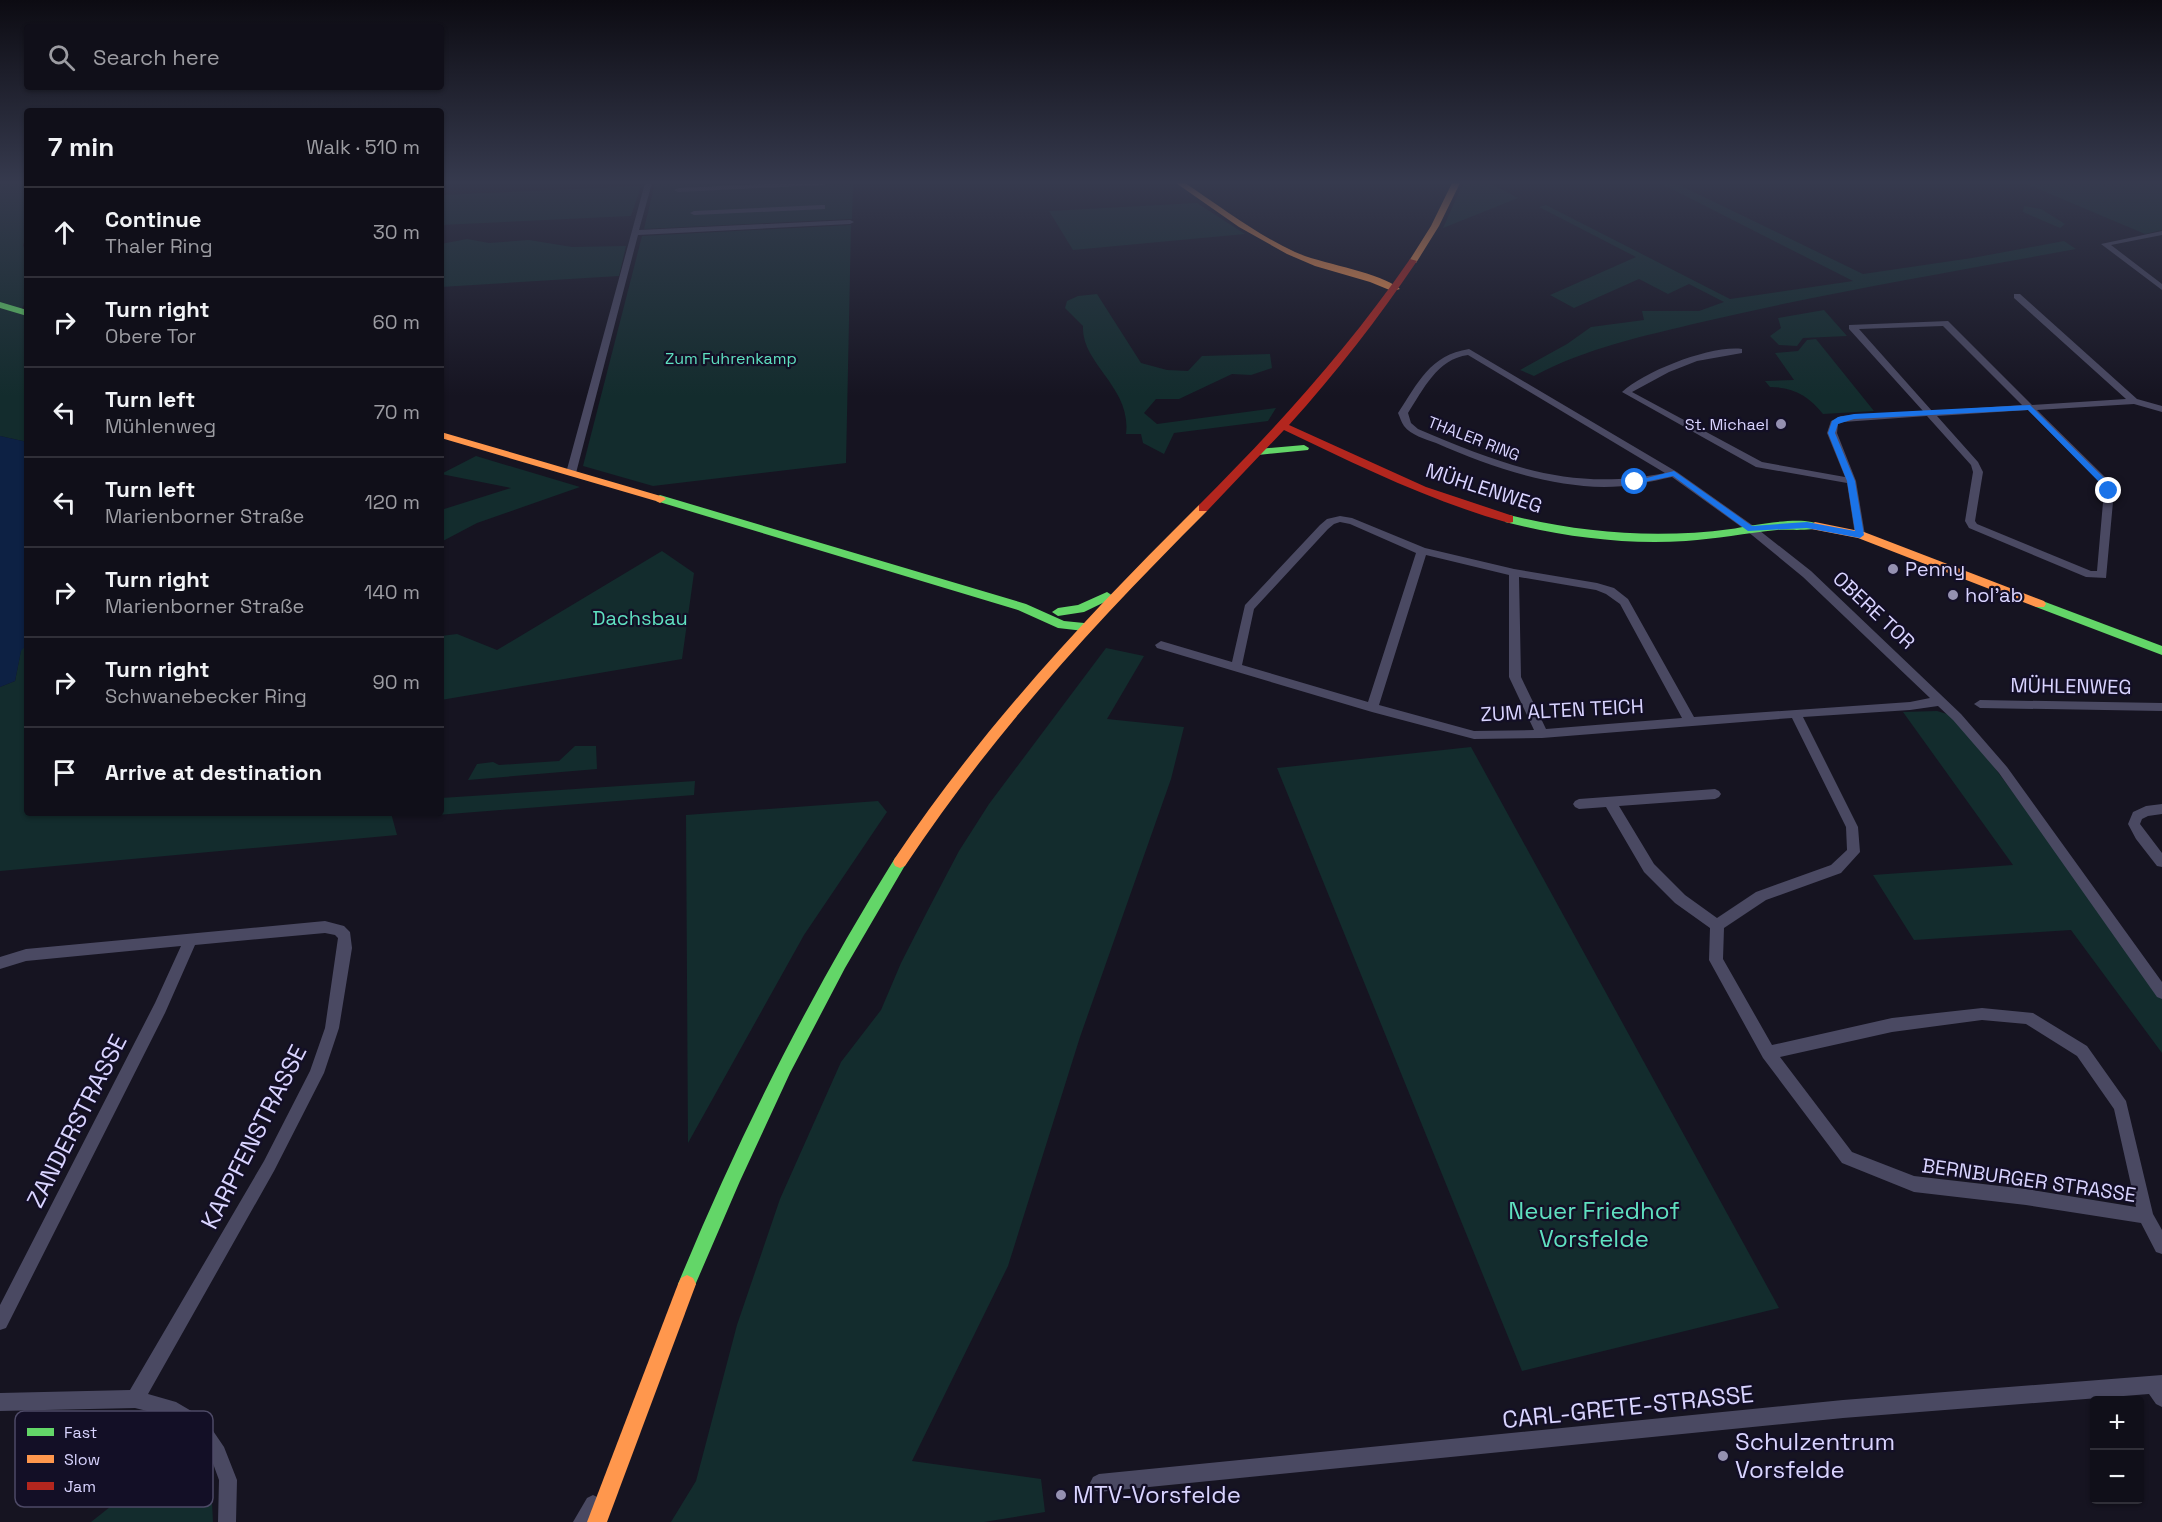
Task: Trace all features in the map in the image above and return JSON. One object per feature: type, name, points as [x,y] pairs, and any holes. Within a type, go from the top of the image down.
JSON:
[{"type":"main road","points":[[1295,254],[1384,288],[1395,289]]},
{"type":"main road","points":[[597,1522],[675,1313],[734,1171],[791,1051],[846,947],[947,793],[1007,714],[1084,627],[1258,452],[1348,354],[1418,254]]},
{"type":"main road","points":[[1366,280],[1408,270]]},
{"type":"main road","points":[[1366,280],[1383,304]]},
{"type":"main road","points":[[0,305],[24,312]]},
{"type":"main road","name":"MÜHLENWEG","points":[[1280,429],[1287,441],[1384,473]]},
{"type":"main road","name":"MÜHLENWEG","points":[[1280,429],[1439,496],[1502,519],[1565,532],[1642,538],[1698,536],[1807,525],[1860,535],[2162,651]]},
{"type":"main road","points":[[444,436],[1022,607],[1062,625],[1084,627]]},
{"type":"main road","points":[[1258,452],[1304,448]]},
{"type":"main road","points":[[1058,612],[1085,607],[1125,586]]},
{"type":"main road","points":[[1022,607],[1058,612],[1073,618],[1084,627]]},
{"type":"street","points":[[571,473],[629,254]]},
{"type":"street","points":[[2118,254],[2162,288]]},
{"type":"street","points":[[2017,296],[2134,402]]},
{"type":"street","points":[[1945,323],[2030,408],[2103,481],[2109,491],[2102,574],[2090,574],[1973,526],[1970,521],[1978,472],[1975,464],[1852,327],[1945,323]]},
{"type":"street","points":[[1739,351],[1720,352],[1663,369],[1626,392],[1759,465],[1851,481]]},
{"type":"street","name":"THALER RING","points":[[1469,352],[1455,354],[1437,364],[1403,413],[1410,428],[1486,462],[1528,474],[1601,484],[1635,482],[1674,474]]},
{"type":"street","name":"OBERE TOR","points":[[1469,352],[1674,474],[1751,529],[1807,574],[1941,701],[2003,770],[2162,993]]},
{"type":"street","points":[[1860,535],[1851,481],[1832,433],[1834,423],[1841,419],[2134,402],[2162,409]]},
{"type":"street","points":[[1236,668],[1249,608],[1331,521],[1340,519],[1352,521],[1422,551],[1514,573],[1597,587],[1617,596],[1624,602],[1690,721]]},
{"type":"street","points":[[1372,708],[1422,551]]},
{"type":"street","points":[[1514,573],[1515,677],[1542,734]]},
{"type":"street","name":"ZUM ALTEN TEICH","points":[[1161,645],[1372,708],[1474,735],[1542,734],[1910,706],[1941,701]]},
{"type":"street","name":"MÜHLENWEG","points":[[1980,704],[2162,707]]},
{"type":"street","points":[[1610,802],[1649,868],[1680,899],[1717,925],[1761,896],[1836,869],[1854,852],[1852,827],[1795,713]]},
{"type":"street","points":[[1579,804],[1715,794]]},
{"type":"street","points":[[2162,809],[2146,811],[2137,816],[2134,824],[2162,862]]},
{"type":"street","name":"BERNBURGER STRASSE","points":[[1717,925],[1716,960],[1768,1053],[1847,1158],[1914,1184],[2026,1197],[2146,1216]]},
{"type":"street","name":"KARPFENSTRASSE","points":[[0,963],[26,955],[325,927],[339,930],[345,936],[332,1028],[317,1073],[270,1166],[135,1399]]},
{"type":"street","name":"ZANDERSTRASSE","points":[[0,1322],[160,1008],[191,940]]},
{"type":"street","points":[[1768,1053],[1892,1025],[1982,1014],[2028,1018],[2082,1051],[2121,1106],[2146,1216],[2162,1246]]},
{"type":"street","name":"CARL-GRETE-STRASSE","points":[[1099,1483],[1843,1409],[2159,1389]]},
{"type":"street","points":[[0,1402],[135,1399],[175,1411]]},
{"type":"street","points":[[213,1446],[228,1480],[227,1522]]},
{"type":"street","points":[[582,1522],[615,1471]]},
{"type":"green space","points":[[0,254],[24,254],[24,305],[20,312],[24,314],[24,441],[0,436]]},
{"type":"green space","points":[[444,254],[624,254],[619,276],[444,287]]},
{"type":"green space","name":"Zum Fuhrenkamp","points":[[637,254],[850,254],[846,463],[653,486],[583,466]]},
{"type":"green space","points":[[1630,254],[1642,254],[1730,299],[1853,281],[1800,254],[1822,254],[1863,274],[1994,254],[2049,254],[1748,311],[1595,350],[1534,376],[1520,370],[1567,344],[1591,327],[1644,320],[1642,311],[1699,311],[1724,302],[1689,284],[1668,294],[1639,279],[1574,308],[1550,295],[1636,257]]},
{"type":"green space","points":[[1097,294],[1141,363],[1167,370],[1188,371],[1202,356],[1270,354],[1272,368],[1251,375],[1232,374],[1179,399],[1156,399],[1144,413],[1157,424],[1276,408],[1268,421],[1174,433],[1164,454],[1143,443],[1141,434],[1126,434],[1126,417],[1122,403],[1090,352],[1083,326],[1065,308],[1067,301],[1078,296]]},
{"type":"green space","points":[[1824,310],[1847,336],[1803,338],[1797,346],[1779,345],[1770,336],[1781,328],[1778,318]]},
{"type":"green space","points":[[1816,339],[1874,411],[1823,414],[1812,402],[1800,394],[1778,387],[1770,387],[1765,381],[1794,380],[1775,353],[1798,351],[1807,340]]},
{"type":"green space","points":[[476,456],[580,487],[477,523],[444,540],[444,509],[511,488],[444,475],[444,472]]},
{"type":"green space","name":"Dachsbau","points":[[662,551],[694,573],[682,659],[444,699],[444,636],[457,634],[497,650]]},
{"type":"green space","points":[[24,647],[24,816],[392,816],[397,835],[0,871],[0,687],[15,681],[21,650]]},
{"type":"green space","points":[[1106,648],[1144,656],[1107,719],[1184,727],[1171,779],[1080,1037],[1008,1266],[912,1461],[1041,1479],[1045,1512],[984,1522],[671,1522],[696,1481],[737,1325],[780,1199],[841,1062],[881,1010],[901,963],[928,910],[959,851],[989,804]]},
{"type":"green space","points":[[1937,711],[1957,717],[2162,993],[2162,1053],[2071,930],[1914,940],[1873,875],[2013,865],[1903,712]]},
{"type":"green space","points":[[575,746],[596,746],[597,769],[468,780],[477,764],[493,762],[499,765],[559,761]]},
{"type":"green space","name":"Neuer Friedhof Vorsfelde","points":[[1471,747],[1779,1308],[1522,1371],[1277,768]]},
{"type":"green space","points":[[695,781],[694,795],[444,814],[444,798]]},
{"type":"green space","points":[[878,801],[887,812],[804,935],[688,1143],[686,815]]},
{"type":"green space","points":[[110,1507],[212,1507],[213,1522],[91,1522]]},
{"type":"water","points":[[0,436],[24,441],[24,648],[21,651],[15,681],[0,687]]},
{"type":"traffic: fast","points":[[0,305],[24,312]]},
{"type":"traffic: fast","points":[[1258,452],[1304,448]]},
{"type":"traffic: fast","points":[[660,499],[1022,607],[1062,625],[1084,627]]},
{"type":"traffic: fast","points":[[1509,519],[1558,530],[1608,536],[1659,538],[1722,534],[1775,526],[1815,526]]},
{"type":"traffic: fast","points":[[1058,612],[1080,609],[1107,596]]},
{"type":"traffic: fast","points":[[2040,604],[2162,651]]},
{"type":"traffic: fast","points":[[687,1284],[758,1121],[784,1068],[839,963],[900,862]]},
{"type":"traffic: slow","points":[[1292,254],[1395,289]]},
{"type":"traffic: slow","points":[[1413,261],[1417,254]]},
{"type":"traffic: slow","points":[[444,436],[660,499]]},
{"type":"traffic: slow","points":[[900,862],[967,766],[1041,676],[1203,508]]},
{"type":"traffic: slow","points":[[1815,526],[1860,535],[2040,604]]},
{"type":"traffic: slow","points":[[597,1522],[687,1284]]},
{"type":"traffic: jam","points":[[1203,508],[1260,450],[1341,359],[1413,261]]},
{"type":"traffic: jam","points":[[1283,426],[1422,489],[1509,519]]},
{"type":"place","name":"St. Michael","points":[[1781,424]]},
{"type":"place","name":"Penny","points":[[1893,569]]},
{"type":"place","name":"hol'ab","points":[[1953,595]]},
{"type":"place","name":"Schulzentrum Vorsfelde","points":[[1723,1456]]},
{"type":"place","name":"MTV-Vorsfelde","points":[[1061,1495]]},
{"type":"route","points":[[1635,482],[1674,474],[1751,529],[1807,525],[1860,535],[1851,481],[1832,433],[1834,423],[1841,419],[1854,417],[2030,408],[2103,481],[2109,491]]}]
